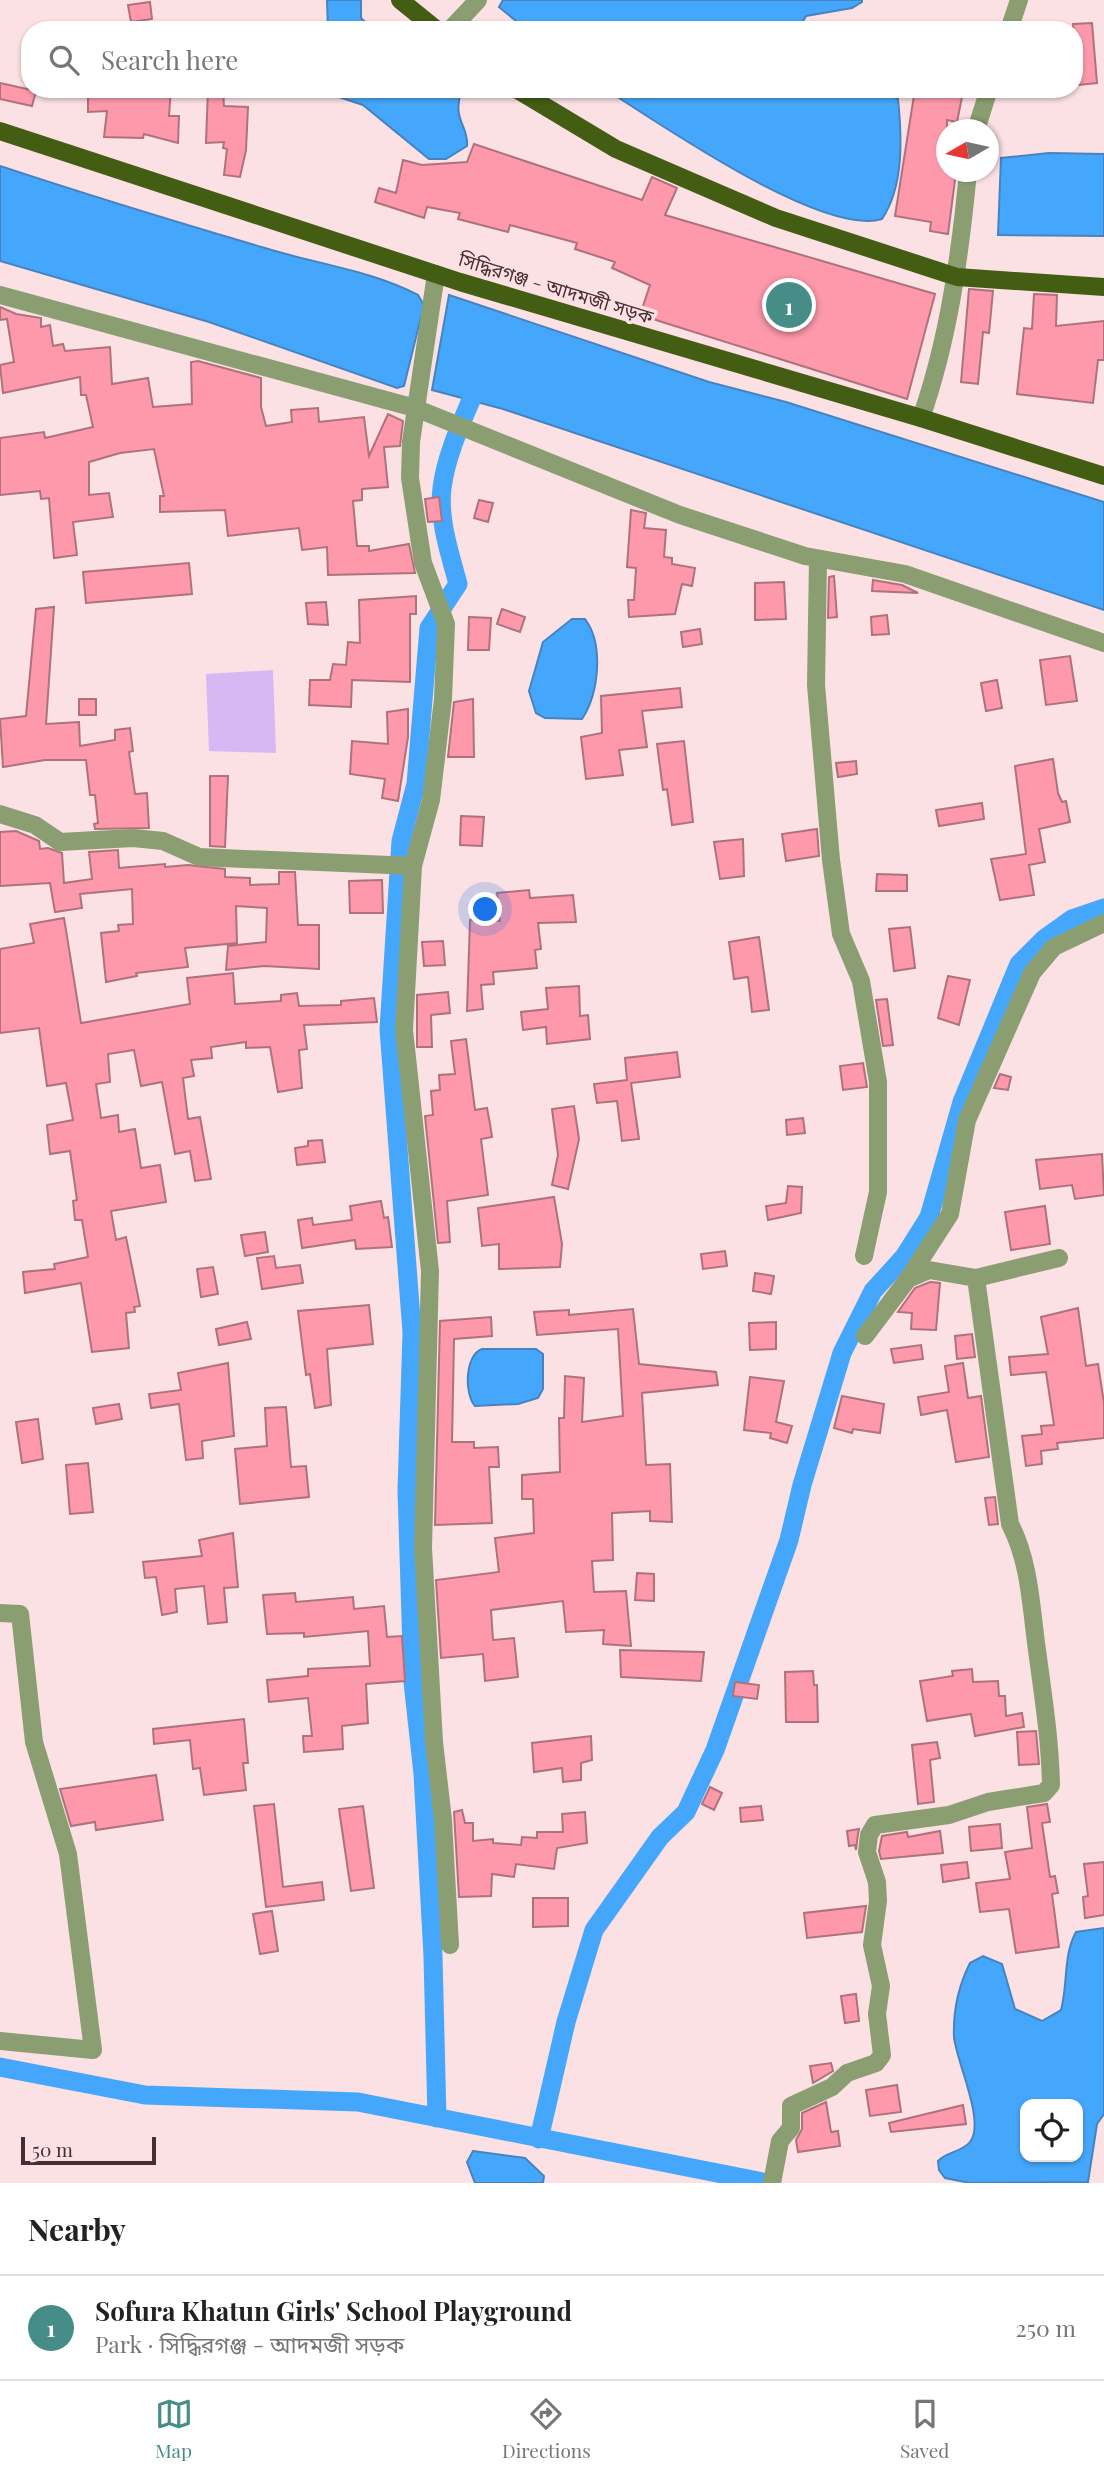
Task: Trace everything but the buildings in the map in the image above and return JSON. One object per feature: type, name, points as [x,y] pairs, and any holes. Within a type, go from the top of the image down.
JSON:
[{"type":"main road","points":[[400,0],[426,21]]},
{"type":"main road","points":[[531,98],[616,149],[776,218],[957,277],[1104,288]]},
{"type":"main road","name":"সিদ্ধিরগঞ্জ - আদমজী সড়ক","points":[[0,131],[436,274],[921,418],[1104,476]]},
{"type":"street","points":[[458,21],[478,0]]},
{"type":"street","points":[[1012,21],[1019,0]]},
{"type":"street","points":[[979,119],[986,98]]},
{"type":"street","points":[[921,418],[932,385],[957,277],[967,182]]},
{"type":"street","points":[[436,274],[415,408],[410,478],[424,563],[446,624],[439,753],[431,800],[414,866],[404,1030],[430,1271],[424,1548],[434,1742],[443,1820],[450,1945]]},
{"type":"street","points":[[0,295],[415,408],[680,515],[818,559],[905,574],[1104,643]]},
{"type":"street","points":[[818,559],[816,685],[831,860],[841,934],[860,981],[878,1082],[878,1192],[864,1256]]},
{"type":"street","points":[[0,814],[35,825],[60,842],[133,838],[163,841],[199,857],[414,866]]},
{"type":"street","points":[[865,1336],[908,1279],[950,1214],[967,1119],[1032,973],[1054,947],[1104,923]]},
{"type":"street","points":[[908,1279],[929,1270],[976,1278],[1059,1258]]},
{"type":"street","points":[[772,2183],[780,2141],[791,2127],[790,2106],[832,2087],[847,2073],[876,2063],[882,2054],[877,2014],[881,1986],[872,1945],[878,1901],[877,1882],[867,1852],[869,1835],[875,1825],[949,1815],[988,1802],[1044,1793],[1051,1785],[1050,1745],[1022,1547],[1010,1524],[976,1278]]},
{"type":"street","points":[[0,1613],[20,1614],[34,1742],[68,1854],[93,2050],[0,2041]]},
{"type":"shaded area","points":[[273,670],[276,753],[209,751],[206,674]]},
{"type":"water","points":[[327,0],[361,0],[361,18],[364,21],[328,21]]},
{"type":"water","points":[[503,0],[862,0],[852,8],[806,16],[803,21],[516,21],[499,7]]},
{"type":"water","points":[[342,98],[460,98],[459,116],[466,133],[467,146],[446,159],[429,159],[363,105]]},
{"type":"water","points":[[619,98],[898,99],[898,177],[882,219],[855,220],[821,211],[782,195],[701,150]]},
{"type":"water","points":[[1049,153],[1104,154],[1104,236],[998,235],[1001,158]]},
{"type":"water","points":[[0,166],[284,254],[362,273],[418,295],[424,305],[404,386],[397,388],[209,322],[0,261]]},
{"type":"water","points":[[449,295],[709,382],[786,402],[1104,502],[1104,610],[503,409],[432,390]]},
{"type":"water","points":[[572,619],[585,619],[595,642],[597,669],[592,696],[582,719],[545,718],[536,713],[529,691],[543,642]]},
{"type":"water","points":[[482,1349],[536,1349],[543,1354],[543,1389],[538,1398],[518,1404],[475,1406],[469,1392],[469,1366],[476,1353]]},
{"type":"water","points":[[1104,1928],[1104,2114],[1097,2124],[1088,2182],[970,2183],[945,2178],[939,2170],[938,2161],[967,2145],[974,2133],[975,2121],[969,2091],[954,2037],[958,1999],[970,1963],[983,1956],[1002,1964],[1015,2009],[1042,2021],[1061,2010],[1072,1941],[1076,1932]]},
{"type":"water","points":[[473,2151],[525,2158],[544,2176],[543,2183],[475,2183],[467,2162]]},
{"type":"waterway","points":[[437,2118],[433,1956],[423,1774],[413,1682],[407,1490],[412,1332],[389,1029],[401,841],[416,784],[429,628],[458,584],[443,524],[442,488],[453,445],[481,376]]},
{"type":"waterway","points":[[539,2139],[566,2022],[594,1930],[660,1837],[686,1812],[715,1750],[789,1540],[802,1485],[842,1353],[873,1291],[904,1257],[929,1217],[962,1102],[1019,964],[1044,939],[1072,919],[1104,908]]},
{"type":"waterway","points":[[0,2067],[145,2095],[358,2102],[768,2183]]},
{"type":"place","name":"Sofura Khatun Girls' School Playground","points":[[789,305]]}]
